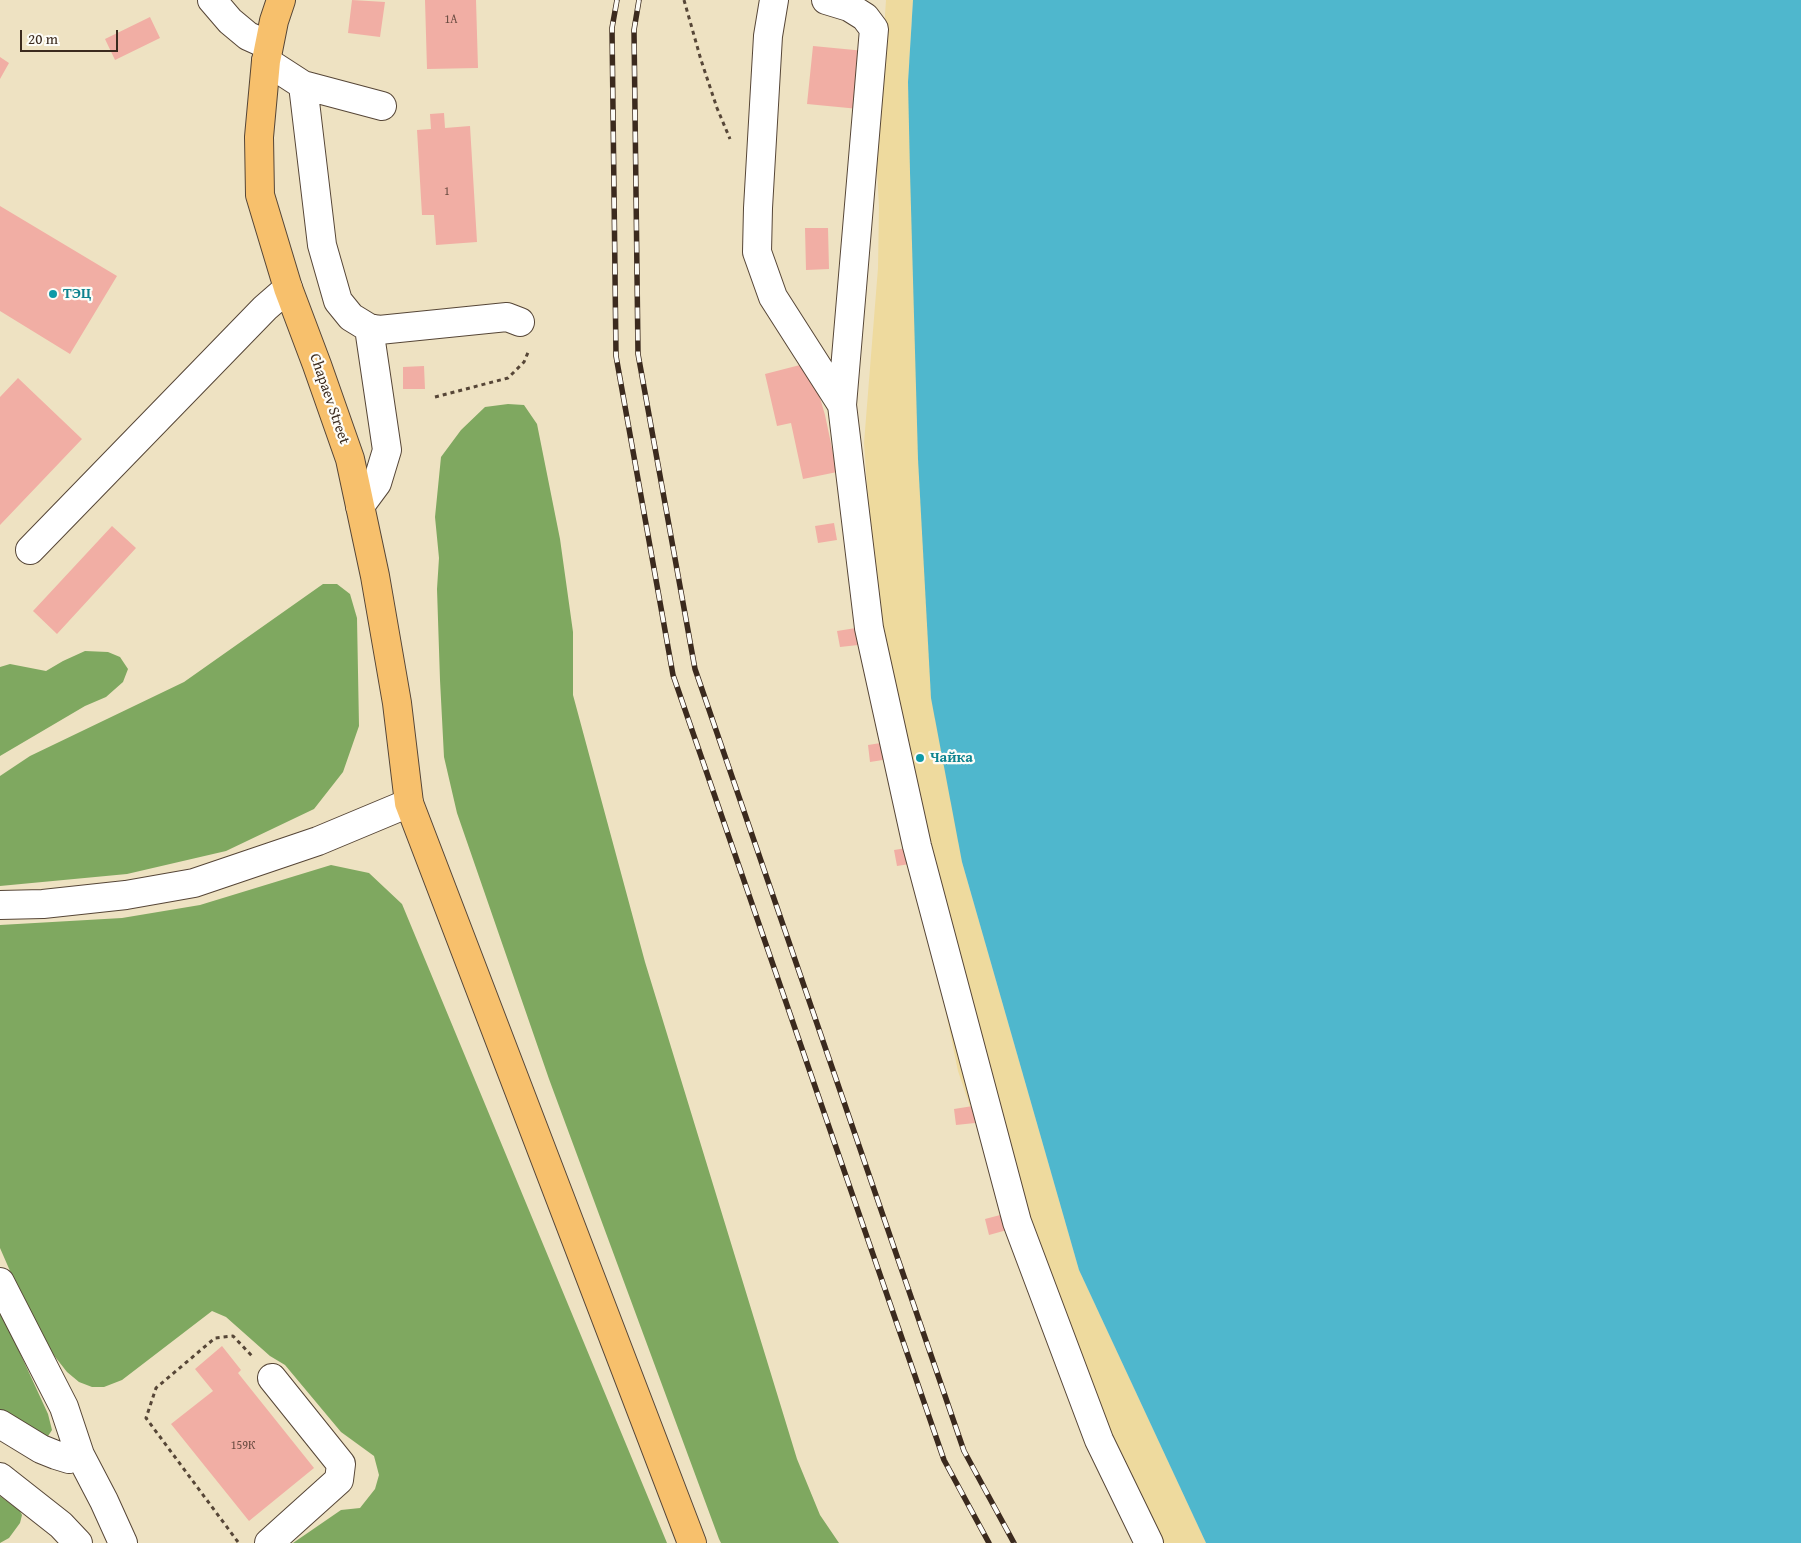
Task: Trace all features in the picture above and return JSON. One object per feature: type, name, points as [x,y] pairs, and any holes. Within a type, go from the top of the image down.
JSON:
[{"type":"main road","name":"Chapaev Street","points":[[282,0],[274,21],[267,53],[259,137],[260,195],[288,288],[350,459],[375,576],[397,703],[409,803],[692,1543]]},
{"type":"street","points":[[212,0],[230,21],[303,85],[382,106]]},
{"type":"street","points":[[774,0],[768,36],[757,252],[773,297],[842,405]]},
{"type":"street","points":[[826,0],[849,8],[865,17],[874,30],[842,405],[869,628],[917,846],[1012,1203],[1100,1440],[1149,1543]]},
{"type":"street","points":[[303,85],[322,245],[338,302],[352,317],[369,328],[379,330],[507,317],[520,322]]},
{"type":"street","points":[[30,550],[266,308],[288,288]]},
{"type":"street","points":[[360,506],[377,483],[387,450],[369,328]]},
{"type":"street","points":[[0,905],[43,904],[126,895],[194,883],[318,841],[409,803]]},
{"type":"street","points":[[0,1282],[64,1407],[80,1456],[123,1543]]},
{"type":"street","points":[[269,1543],[339,1480],[341,1464],[272,1378]]},
{"type":"street","points":[[0,1424],[41,1449],[56,1455],[69,1459],[80,1456]]},
{"type":"street","points":[[0,1477],[61,1525],[78,1543]]},
{"type":"path","points":[[684,0],[717,108],[732,145]]},
{"type":"path","points":[[435,397],[508,378],[524,362],[530,349],[520,322]]},
{"type":"path","points":[[238,1543],[146,1418],[156,1388],[215,1338],[233,1336],[272,1378]]},
{"type":"green space","points":[[508,404],[524,405],[537,424],[560,539],[573,632],[573,695],[645,962],[797,1459],[820,1515],[839,1543],[721,1543],[549,1079],[457,813],[444,757],[440,680],[437,589],[439,558],[435,517],[441,457],[461,430],[485,407]]},
{"type":"green space","points":[[323,584],[337,584],[350,594],[357,618],[359,726],[343,772],[314,809],[226,851],[127,874],[0,886],[0,776],[30,756],[184,682]]},
{"type":"green space","points":[[85,651],[108,652],[120,657],[128,669],[123,682],[106,697],[85,706],[0,756],[0,667],[10,664],[46,671]]},
{"type":"green space","points":[[331,865],[369,873],[402,904],[667,1543],[293,1543],[341,1510],[360,1508],[375,1489],[379,1475],[374,1456],[341,1432],[285,1365],[270,1356],[226,1317],[212,1311],[122,1380],[104,1387],[92,1387],[79,1382],[67,1372],[38,1335],[0,1248],[0,925],[122,918],[200,905]]},
{"type":"green space","points":[[0,1313],[48,1414],[52,1430],[46,1439],[0,1414]]},
{"type":"green space","points":[[0,1496],[20,1511],[22,1515],[20,1523],[9,1538],[0,1543]]},
{"type":"sand","name":"Чайка","points":[[886,0],[913,0],[908,82],[962,862],[1079,1270],[1206,1543],[1146,1543],[1064,1386],[958,1071],[933,950],[875,601],[864,443],[878,268],[879,207],[876,152]]},
{"type":"water","points":[[913,0],[1801,0],[1801,1543],[1206,1543],[1079,1270],[962,862],[931,698],[918,459],[910,172],[908,82]]},
{"type":"building","points":[[352,0],[385,2],[380,37],[348,33]]},
{"type":"building","points":[[425,0],[476,0],[478,68],[427,69]]},
{"type":"building","points":[[150,17],[160,38],[115,60],[105,39]]},
{"type":"building","points":[[813,46],[865,51],[859,109],[807,104]]},
{"type":"building","points":[[0,57],[9,63],[0,79]]},
{"type":"building","points":[[444,113],[445,128],[470,126],[477,242],[436,245],[434,215],[422,215],[417,130],[431,129],[430,114]]},
{"type":"building","name":"ТЭЦ","points":[[0,206],[117,276],[70,354],[0,311]]},
{"type":"building","points":[[805,228],[828,228],[829,269],[806,270]]},
{"type":"building","points":[[800,365],[818,391],[837,472],[803,479],[791,423],[777,426],[765,374]]},
{"type":"building","points":[[424,366],[425,389],[403,389],[403,367]]},
{"type":"building","points":[[18,378],[82,439],[0,525],[0,397]]},
{"type":"building","points":[[834,523],[837,540],[818,543],[815,526]]},
{"type":"building","points":[[112,526],[136,548],[57,634],[33,611]]},
{"type":"building","points":[[856,628],[858,645],[840,647],[837,631]]},
{"type":"building","points":[[887,742],[889,759],[870,762],[868,745]]},
{"type":"building","points":[[913,847],[916,863],[897,866],[894,850]]},
{"type":"building","points":[[973,1106],[975,1123],[956,1125],[954,1109]]},
{"type":"building","points":[[1004,1214],[1007,1230],[989,1235],[985,1219]]},
{"type":"building","points":[[222,1346],[241,1370],[238,1373],[314,1468],[249,1521],[171,1424],[213,1391],[195,1369]]},
{"type":"railway","points":[[617,0],[612,28],[616,356],[673,675],[944,1460],[989,1543]]},
{"type":"railway","points":[[639,0],[634,30],[638,354],[695,669],[964,1451],[1014,1543]]},
{"type":"place","name":"ТЭЦ","points":[[53,294]]},
{"type":"place","name":"Чайка","points":[[920,758]]}]
